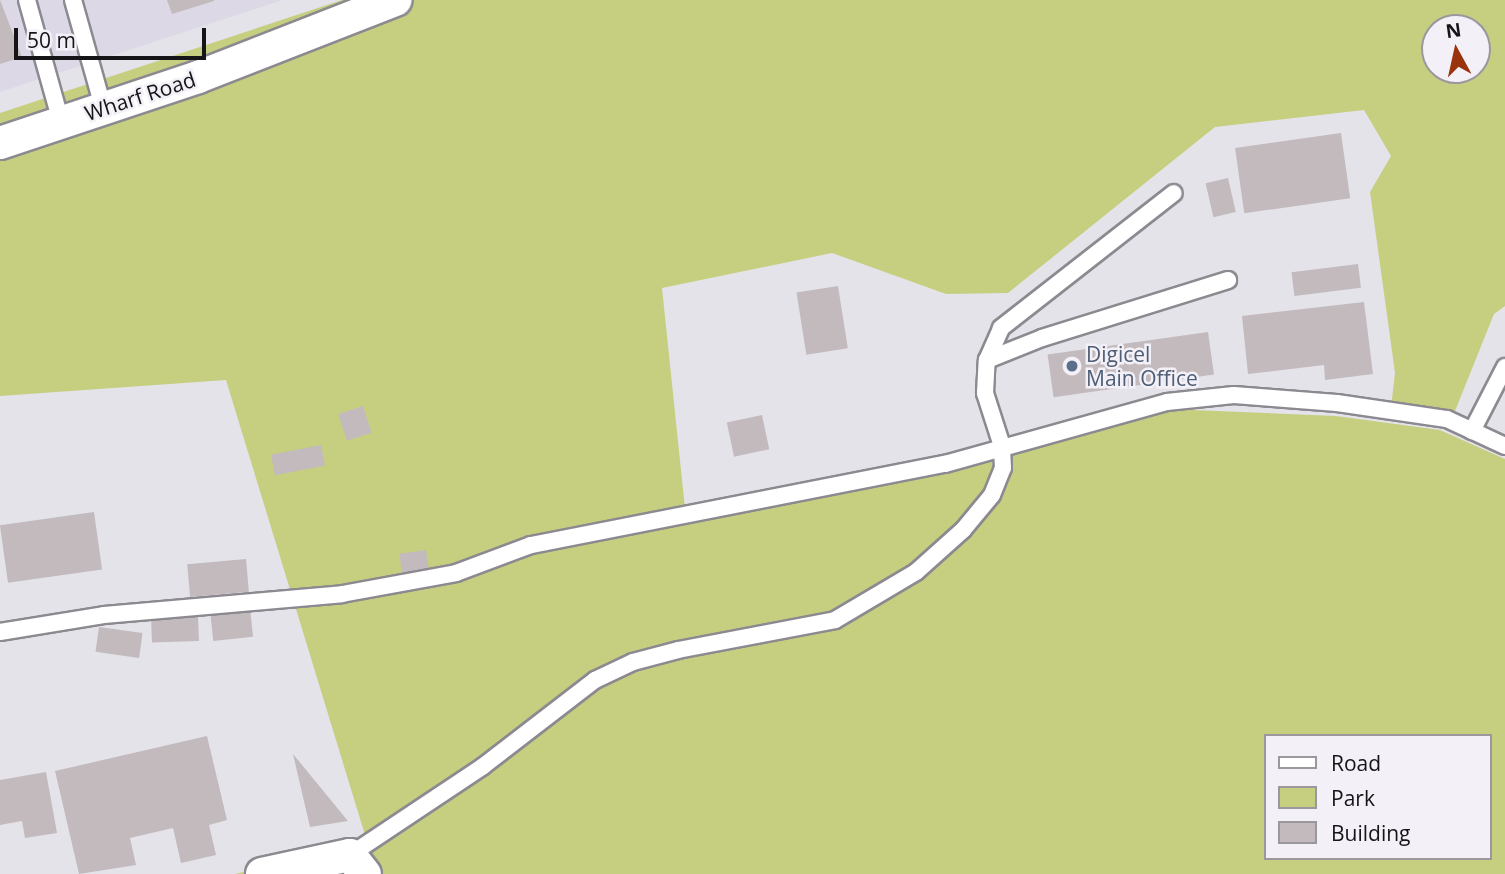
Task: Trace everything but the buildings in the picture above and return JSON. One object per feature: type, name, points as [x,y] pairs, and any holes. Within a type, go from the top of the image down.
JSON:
[{"type":"street","name":"Wharf Road","points":[[0,143],[211,72],[396,0]]},
{"type":"street","points":[[262,874],[357,864]]},
{"type":"lane","points":[[27,0],[61,122]]},
{"type":"lane","points":[[74,0],[103,107]]},
{"type":"lane","points":[[357,864],[595,680],[633,662],[678,650],[809,628],[873,601],[916,572],[963,530],[992,495],[1003,468],[1002,446],[985,393],[987,360],[1000,328],[1174,193]]},
{"type":"lane","points":[[987,360],[1042,338],[1228,281]]},
{"type":"lane","points":[[1472,431],[1505,368]]},
{"type":"lane","points":[[0,632],[104,615],[354,592],[456,573],[531,545],[945,464],[1167,402],[1234,395],[1447,419],[1505,446]]},
{"type":"shaded area","points":[[0,0],[283,0],[0,92]]},
{"type":"green space","points":[[342,0],[1505,0],[1505,306],[1494,314],[1453,416],[1391,407],[1395,373],[1370,192],[1391,156],[1364,110],[1215,127],[1008,293],[946,294],[832,253],[662,288],[686,518],[1169,409],[1336,416],[1440,430],[1505,459],[1505,874],[235,874],[326,852],[365,835],[226,380],[0,396],[0,113]]},
{"type":"place","name":"Digicel Main Office","points":[[1072,366]]}]
